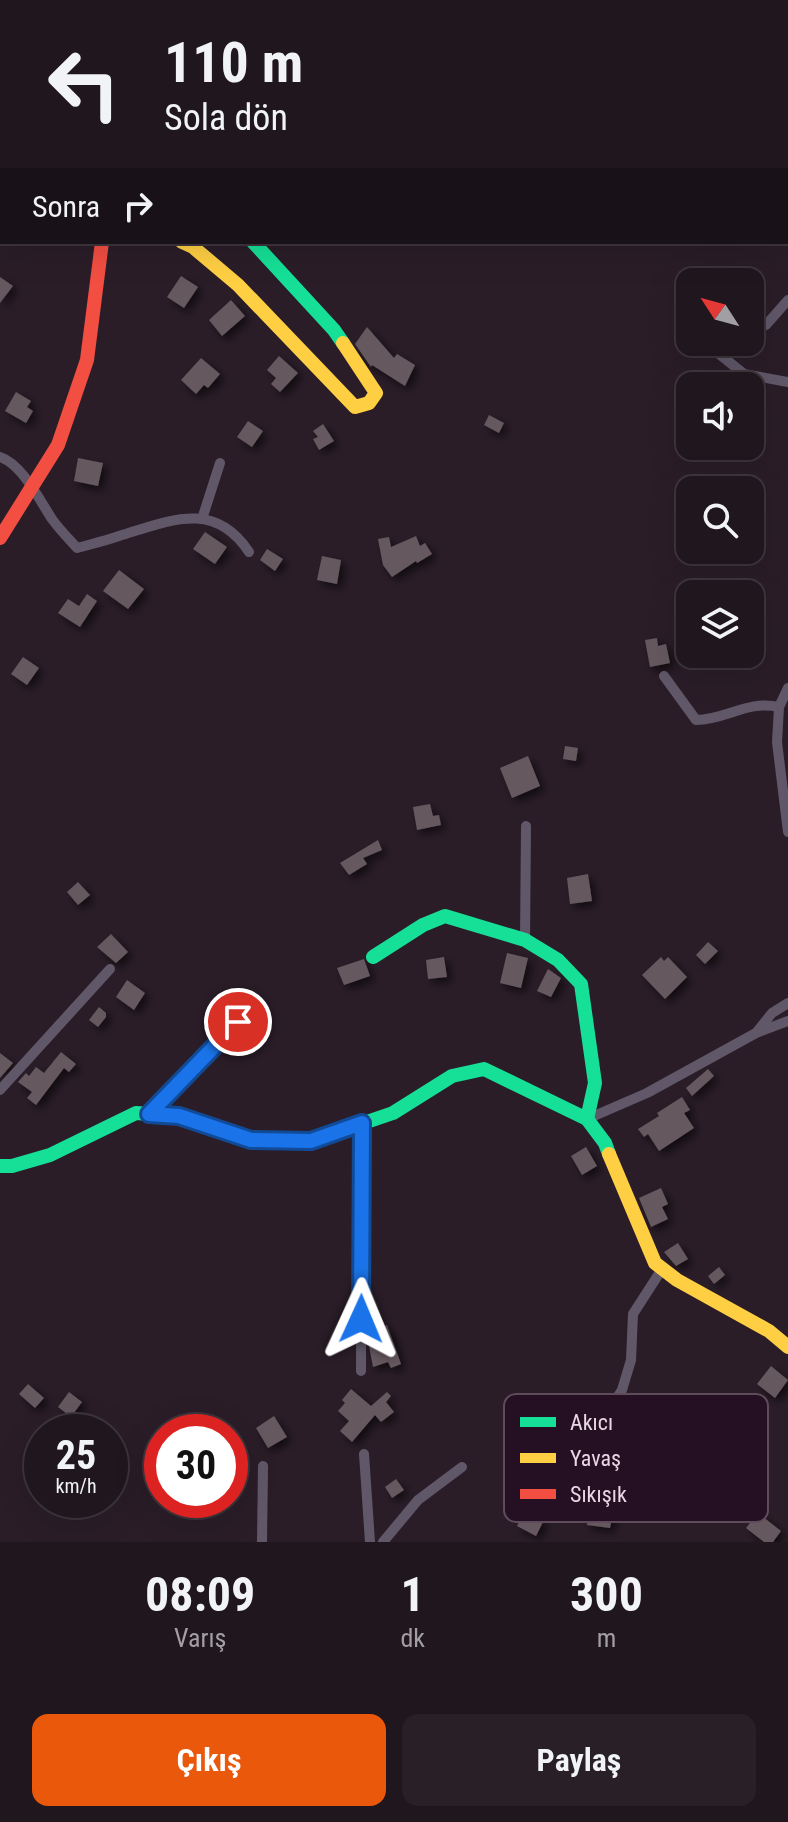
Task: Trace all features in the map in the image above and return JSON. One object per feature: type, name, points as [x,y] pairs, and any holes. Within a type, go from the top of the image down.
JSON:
[{"type":"street","points":[[0,538],[58,445],[87,360],[102,244]]},
{"type":"street","points":[[186,244],[238,285],[355,407],[369,403],[376,393],[334,330],[255,244]]},
{"type":"street","points":[[764,325],[788,300]]},
{"type":"street","points":[[722,356],[744,374],[788,382]]},
{"type":"street","points":[[0,457],[6,459],[32,487],[54,522],[77,548],[159,523],[190,517],[218,523],[241,539],[249,552]]},
{"type":"street","points":[[202,519],[220,463]]},
{"type":"street","points":[[664,676],[696,720],[713,719],[761,703],[779,707]]},
{"type":"street","points":[[788,688],[779,707],[777,742],[788,832]]},
{"type":"street","points":[[525,940],[526,826]]},
{"type":"street","points":[[373,957],[423,925],[445,916],[525,940],[558,960],[581,984],[595,1083],[587,1119]]},
{"type":"street","points":[[0,1090],[110,969]]},
{"type":"street","points":[[756,1033],[772,1013],[788,1003]]},
{"type":"street","points":[[587,1119],[647,1093],[756,1033],[788,1021]]},
{"type":"street","points":[[149,1114],[238,1022]]},
{"type":"street","points":[[0,1166],[12,1166],[50,1155],[136,1113],[179,1116],[251,1140],[311,1141],[393,1113],[452,1076],[484,1069],[587,1119],[605,1143],[655,1263],[677,1280],[769,1331],[788,1347]]},
{"type":"street","points":[[361,1371],[362,1123]]},
{"type":"street","points":[[620,1394],[631,1360],[633,1314],[662,1269]]},
{"type":"street","points":[[364,1454],[370,1542]]},
{"type":"street","points":[[262,1542],[263,1466]]},
{"type":"street","points":[[383,1542],[418,1500],[462,1467]]},
{"type":"building","points":[[181,276],[198,287],[184,308],[167,297]]},
{"type":"building","points":[[0,277],[13,286],[0,303]]},
{"type":"building","points":[[231,300],[245,316],[222,336],[209,320]]},
{"type":"building","points":[[367,327],[394,358],[397,354],[415,365],[405,386],[371,367],[355,344]]},
{"type":"building","points":[[279,356],[298,373],[280,392],[271,384],[276,378],[267,370]]},
{"type":"building","points":[[201,358],[220,374],[208,388],[204,385],[196,394],[181,380]]},
{"type":"building","points":[[16,392],[31,401],[27,407],[33,411],[26,423],[5,411]]},
{"type":"building","points":[[489,415],[504,423],[499,433],[484,425]]},
{"type":"building","points":[[248,421],[263,431],[252,447],[237,437]]},
{"type":"building","points":[[323,424],[334,441],[319,450],[313,439],[318,437],[313,431]]},
{"type":"building","points":[[78,458],[103,463],[98,486],[74,481]]},
{"type":"building","points":[[205,532],[227,547],[215,564],[193,549]]},
{"type":"building","points":[[416,536],[420,546],[425,543],[432,554],[392,577],[383,565],[378,539],[389,537],[391,547]]},
{"type":"building","points":[[267,549],[283,559],[275,571],[260,560]]},
{"type":"building","points":[[322,556],[341,560],[337,584],[317,580]]},
{"type":"building","points":[[119,570],[144,589],[128,609],[103,591]]},
{"type":"building","points":[[87,594],[97,601],[80,627],[58,613],[68,599],[79,606]]},
{"type":"building","points":[[657,638],[658,646],[666,644],[670,663],[650,667],[645,640]]},
{"type":"building","points":[[23,657],[39,668],[27,685],[11,674]]},
{"type":"building","points":[[565,746],[578,748],[576,761],[563,759]]},
{"type":"building","points":[[528,756],[540,786],[512,798],[500,768]]},
{"type":"building","points":[[430,804],[433,816],[439,815],[441,825],[417,830],[413,807]]},
{"type":"building","points":[[378,840],[382,850],[363,858],[367,864],[349,875],[340,863]]},
{"type":"building","points":[[588,874],[592,901],[570,904],[567,878]]},
{"type":"building","points":[[78,882],[90,895],[78,905],[67,892]]},
{"type":"building","points":[[111,934],[128,952],[116,963],[97,947]]},
{"type":"building","points":[[708,942],[718,951],[705,964],[696,955]]},
{"type":"building","points":[[507,953],[528,958],[521,988],[500,983]]},
{"type":"building","points":[[444,957],[447,977],[428,979],[426,960]]},
{"type":"building","points":[[661,957],[664,961],[668,957],[687,977],[665,999],[642,975]]},
{"type":"building","points":[[364,959],[370,976],[344,985],[337,968]]},
{"type":"building","points":[[548,969],[561,978],[551,997],[537,991]]},
{"type":"building","points":[[127,980],[145,993],[134,1010],[116,997]]},
{"type":"building","points":[[99,1007],[106,1017],[98,1027],[89,1020]]},
{"type":"building","points":[[61,1052],[76,1064],[69,1072],[64,1068],[36,1105],[27,1098],[32,1092],[18,1082],[26,1073],[29,1076],[36,1067],[44,1073]]},
{"type":"building","points":[[0,1053],[13,1063],[0,1078]]},
{"type":"building","points":[[708,1069],[714,1076],[692,1096],[686,1088]]},
{"type":"building","points":[[682,1097],[690,1110],[684,1113],[694,1128],[659,1151],[648,1134],[644,1137],[638,1129]]},
{"type":"building","points":[[586,1147],[597,1166],[582,1175],[571,1156]]},
{"type":"building","points":[[661,1188],[668,1204],[662,1207],[668,1219],[651,1227],[639,1198]]},
{"type":"building","points":[[678,1243],[688,1259],[676,1266],[664,1252]]},
{"type":"building","points":[[719,1267],[725,1275],[714,1284],[708,1276]]},
{"type":"building","points":[[387,1325],[401,1364],[391,1368],[388,1362],[373,1367],[369,1346],[381,1342],[376,1329]]},
{"type":"building","points":[[771,1366],[788,1380],[775,1398],[757,1384]]},
{"type":"building","points":[[28,1384],[44,1398],[35,1408],[19,1394]]},
{"type":"building","points":[[351,1389],[371,1406],[387,1392],[391,1396],[386,1402],[394,1412],[381,1422],[375,1415],[352,1442],[340,1431],[349,1421],[338,1411]]},
{"type":"building","points":[[69,1392],[82,1402],[73,1414],[67,1414],[58,1407]]},
{"type":"building","points":[[274,1416],[287,1437],[268,1448],[256,1428]]},
{"type":"building","points":[[396,1479],[404,1490],[392,1498],[385,1487]]},
{"type":"building","points":[[768,1521],[781,1531],[773,1542],[764,1542],[746,1528],[751,1522]]},
{"type":"building","points":[[519,1522],[543,1522],[536,1536],[517,1526]]},
{"type":"building","points":[[587,1522],[611,1522],[610,1528],[587,1525]]},
{"type":"traffic: fast","points":[[255,244],[343,343]]},
{"type":"traffic: fast","points":[[373,957],[423,925],[445,916],[525,940],[558,960],[581,984],[595,1083],[587,1119]]},
{"type":"traffic: fast","points":[[0,1166],[12,1166],[50,1155],[136,1113],[179,1116],[251,1140],[311,1141],[393,1113],[452,1076],[484,1069],[587,1119],[605,1143],[609,1154]]},
{"type":"traffic: slow","points":[[186,244],[238,285],[355,407],[369,403],[376,393],[343,343]]},
{"type":"traffic: slow","points":[[609,1154],[655,1263],[677,1280],[769,1331],[788,1347]]},
{"type":"traffic: jam","points":[[0,538],[58,445],[87,360],[102,244]]},
{"type":"route","points":[[238,1022],[149,1114],[179,1116],[251,1140],[311,1141],[362,1123],[361,1319]]}]
